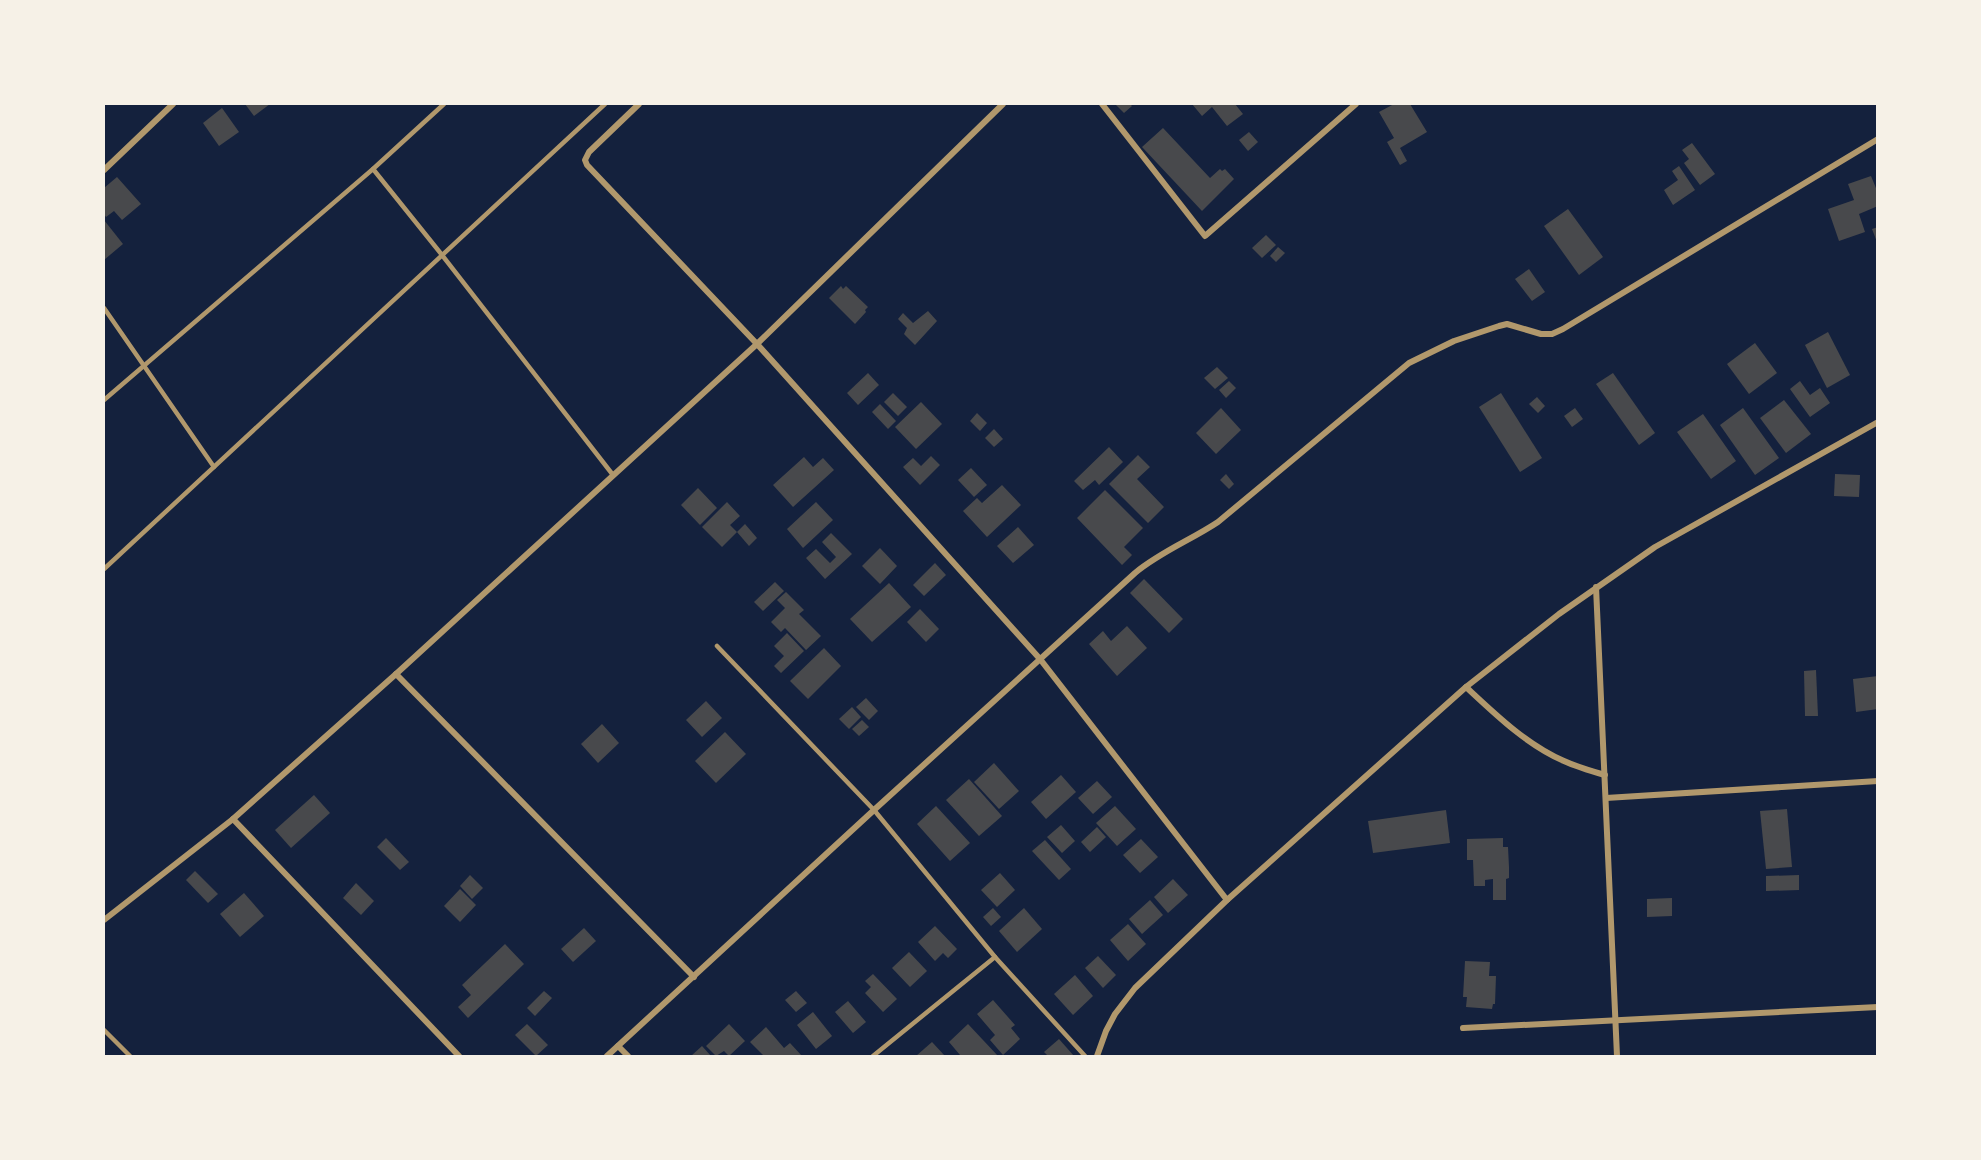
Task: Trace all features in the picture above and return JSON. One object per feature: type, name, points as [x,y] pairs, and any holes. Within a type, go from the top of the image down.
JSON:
[{"type":"street","points":[[104,170],[173,104]]},
{"type":"street","points":[[639,104],[589,152],[585,160],[586,165],[757,344],[1040,659],[1227,900]]},
{"type":"street","points":[[104,920],[232,819],[396,674],[757,344],[1003,104]]},
{"type":"street","points":[[1102,104],[1205,236],[1356,104]]},
{"type":"street","points":[[607,1056],[1143,567],[1218,522],[1409,363],[1454,341],[1507,324],[1541,334],[1552,334],[1563,329],[1878,139]]},
{"type":"street","points":[[1097,1056],[1106,1031],[1124,1000],[1227,900],[1466,687],[1596,587],[1655,547],[1878,422]]},
{"type":"street","points":[[1596,587],[1617,1056]]},
{"type":"street","points":[[396,674],[694,977]]},
{"type":"street","points":[[1466,687],[1504,722],[1538,747],[1564,761],[1605,775]]},
{"type":"street","points":[[1606,798],[1878,781]]},
{"type":"street","points":[[232,819],[459,1056]]},
{"type":"street","points":[[1463,1028],[1878,1007]]},
{"type":"street","points":[[618,1046],[628,1056]]},
{"type":"lane","points":[[104,400],[373,169],[444,104]]},
{"type":"lane","points":[[104,569],[605,104]]},
{"type":"lane","points":[[373,169],[613,476]]},
{"type":"lane","points":[[104,308],[214,467]]},
{"type":"lane","points":[[717,646],[874,810],[995,957],[1085,1056]]},
{"type":"lane","points":[[873,1056],[995,957]]},
{"type":"lane","points":[[104,1030],[130,1056]]},
{"type":"building","points":[[245,104],[270,104],[254,116]]},
{"type":"building","points":[[1192,104],[1235,104],[1243,114],[1227,126],[1212,107],[1202,116]]},
{"type":"building","points":[[1394,104],[1410,104],[1427,132],[1400,148],[1407,161],[1400,165],[1387,142],[1394,138],[1379,112]]},
{"type":"building","points":[[1116,105],[1132,106],[1124,113]]},
{"type":"building","points":[[222,108],[239,132],[219,146],[203,123]]},
{"type":"building","points":[[1163,128],[1210,178],[1220,169],[1222,171],[1225,169],[1234,179],[1202,211],[1142,147]]},
{"type":"building","points":[[1249,132],[1258,142],[1248,151],[1239,140]]},
{"type":"building","points":[[1692,143],[1715,174],[1700,185],[1684,163],[1689,159],[1682,150]]},
{"type":"building","points":[[1679,166],[1695,190],[1673,205],[1664,190],[1678,180],[1672,171]]},
{"type":"building","points":[[1871,176],[1878,193],[1878,206],[1859,214],[1865,232],[1839,241],[1828,209],[1854,200],[1848,184]]},
{"type":"building","points":[[117,177],[141,204],[122,220],[114,211],[106,217],[104,214],[104,188]]},
{"type":"building","points":[[1568,209],[1603,257],[1579,275],[1544,226]]},
{"type":"building","points":[[104,220],[123,244],[104,260]]},
{"type":"building","points":[[1878,227],[1878,242],[1877,242],[1872,229]]},
{"type":"building","points":[[1266,235],[1276,245],[1262,258],[1252,248]]},
{"type":"building","points":[[1278,247],[1285,253],[1276,262],[1270,256]]},
{"type":"building","points":[[1529,269],[1545,292],[1532,301],[1515,279]]},
{"type":"building","points":[[841,286],[843,289],[846,286],[868,307],[855,324],[829,298]]},
{"type":"building","points":[[928,311],[937,321],[915,345],[904,334],[907,328],[898,319],[903,313],[913,323]]},
{"type":"building","points":[[1828,332],[1850,375],[1827,388],[1805,345]]},
{"type":"building","points":[[1755,343],[1777,373],[1749,394],[1727,364]]},
{"type":"building","points":[[1217,367],[1228,378],[1215,389],[1204,378]]},
{"type":"building","points":[[868,373],[879,385],[858,405],[847,393]]},
{"type":"building","points":[[1613,373],[1655,433],[1639,445],[1596,384]]},
{"type":"building","points":[[1229,381],[1236,388],[1226,398],[1219,390]]},
{"type":"building","points":[[1800,381],[1810,395],[1820,388],[1830,403],[1810,417],[1790,389]]},
{"type":"building","points":[[893,393],[907,407],[898,416],[884,402]]},
{"type":"building","points":[[1501,393],[1542,458],[1520,472],[1479,407]]},
{"type":"building","points":[[1537,397],[1545,406],[1538,413],[1529,404]]},
{"type":"building","points":[[1784,400],[1811,434],[1786,453],[1760,418]]},
{"type":"building","points":[[921,402],[942,424],[916,449],[895,427]]},
{"type":"building","points":[[880,404],[896,421],[888,429],[872,412]]},
{"type":"building","points":[[1221,408],[1241,430],[1216,454],[1196,433]]},
{"type":"building","points":[[1575,408],[1583,419],[1572,427],[1564,416]]},
{"type":"building","points":[[1743,408],[1779,458],[1755,475],[1720,425]]},
{"type":"building","points":[[977,413],[987,423],[980,431],[970,421]]},
{"type":"building","points":[[1703,414],[1736,461],[1711,479],[1677,432]]},
{"type":"building","points":[[994,429],[1003,439],[994,447],[985,438]]},
{"type":"building","points":[[1109,447],[1123,462],[1099,485],[1095,480],[1083,490],[1074,481]]},
{"type":"building","points":[[1138,455],[1150,467],[1137,479],[1164,507],[1148,523],[1109,484]]},
{"type":"building","points":[[931,456],[940,465],[920,485],[903,467],[913,458],[921,466]]},
{"type":"building","points":[[804,457],[813,467],[823,458],[834,470],[793,507],[773,485]]},
{"type":"building","points":[[971,468],[987,485],[974,497],[958,480]]},
{"type":"building","points":[[1226,474],[1234,484],[1229,489],[1220,480]]},
{"type":"building","points":[[1835,474],[1860,475],[1859,497],[1834,496]]},
{"type":"building","points":[[1002,485],[1021,505],[987,537],[963,511],[977,498],[982,503]]},
{"type":"building","points":[[698,488],[717,508],[700,525],[681,505]]},
{"type":"building","points":[[1105,490],[1143,528],[1124,547],[1132,555],[1122,565],[1077,518]]},
{"type":"building","points":[[727,502],[740,516],[730,525],[737,532],[722,547],[702,527]]},
{"type":"building","points":[[816,502],[833,520],[803,548],[787,529]]},
{"type":"building","points":[[745,524],[757,538],[749,546],[737,532]]},
{"type":"building","points":[[1018,527],[1034,545],[1013,563],[997,546]]},
{"type":"building","points":[[831,533],[852,554],[825,579],[806,558],[816,549],[830,563],[836,557],[822,542]]},
{"type":"building","points":[[880,548],[897,566],[880,584],[862,566]]},
{"type":"building","points":[[935,563],[946,575],[924,596],[913,585]]},
{"type":"building","points":[[1144,579],[1183,619],[1169,633],[1130,593]]},
{"type":"building","points":[[775,582],[784,591],[763,611],[754,602]]},
{"type":"building","points":[[889,583],[911,607],[872,642],[850,619]]},
{"type":"building","points":[[786,592],[804,610],[799,614],[821,636],[806,650],[785,628],[781,632],[771,622],[785,608],[777,600]]},
{"type":"building","points":[[920,609],[939,629],[926,642],[907,622]]},
{"type":"building","points":[[1127,626],[1147,648],[1117,676],[1089,644],[1103,631],[1111,641]]},
{"type":"building","points":[[787,633],[804,651],[781,673],[774,666],[784,656],[774,646]]},
{"type":"building","points":[[824,648],[841,666],[808,699],[790,681]]},
{"type":"building","points":[[1816,670],[1818,716],[1805,716],[1804,671]]},
{"type":"building","points":[[1878,676],[1878,709],[1856,712],[1853,679]]},
{"type":"building","points":[[866,698],[878,711],[869,720],[856,707]]},
{"type":"building","points":[[706,701],[722,718],[702,737],[686,720]]},
{"type":"building","points":[[852,707],[861,717],[849,729],[839,719]]},
{"type":"building","points":[[862,720],[869,727],[859,736],[852,729]]},
{"type":"building","points":[[602,724],[619,743],[598,763],[581,744]]},
{"type":"building","points":[[725,732],[746,754],[716,783],[695,761]]},
{"type":"building","points":[[994,763],[1019,791],[999,809],[974,782]]},
{"type":"building","points":[[1061,775],[1076,792],[1046,819],[1031,802]]},
{"type":"building","points":[[969,779],[1002,816],[979,836],[946,800]]},
{"type":"building","points":[[1097,781],[1112,797],[1093,814],[1078,798]]},
{"type":"building","points":[[314,795],[330,813],[291,848],[275,830]]},
{"type":"building","points":[[936,806],[970,843],[950,861],[917,824]]},
{"type":"building","points":[[1115,806],[1136,829],[1117,846],[1096,823]]},
{"type":"building","points":[[1787,809],[1792,867],[1766,869],[1760,811]]},
{"type":"building","points":[[1446,810],[1450,843],[1373,853],[1368,821]]},
{"type":"building","points":[[1061,825],[1075,841],[1062,853],[1047,837]]},
{"type":"building","points":[[1097,827],[1106,837],[1090,852],[1081,842]]},
{"type":"building","points":[[386,838],[409,862],[400,870],[377,847]]},
{"type":"building","points":[[1503,838],[1503,847],[1508,847],[1509,867],[1509,878],[1506,879],[1506,900],[1493,900],[1493,879],[1485,880],[1485,886],[1474,886],[1473,860],[1467,860],[1467,839]]},
{"type":"building","points":[[1141,839],[1158,857],[1140,873],[1123,855]]},
{"type":"building","points":[[1045,840],[1071,869],[1059,880],[1032,851]]},
{"type":"building","points":[[195,871],[218,894],[208,903],[186,880]]},
{"type":"building","points":[[1000,873],[1015,890],[997,907],[981,890]]},
{"type":"building","points":[[470,875],[483,888],[472,899],[460,886]]},
{"type":"building","points":[[1799,875],[1799,890],[1766,891],[1766,876]]},
{"type":"building","points":[[1173,879],[1188,895],[1168,913],[1154,897]]},
{"type":"building","points":[[356,883],[374,901],[361,915],[343,898]]},
{"type":"building","points":[[460,889],[476,905],[460,922],[444,906]]},
{"type":"building","points":[[244,893],[264,916],[240,937],[220,914]]},
{"type":"building","points":[[1672,898],[1672,916],[1647,917],[1647,899]]},
{"type":"building","points":[[1150,900],[1163,915],[1142,934],[1129,919]]},
{"type":"building","points":[[993,908],[1001,917],[991,926],[983,917]]},
{"type":"building","points":[[1024,908],[1042,929],[1017,952],[999,931]]},
{"type":"building","points":[[1128,924],[1146,944],[1128,961],[1110,940]]},
{"type":"building","points":[[935,926],[957,949],[948,958],[943,953],[935,961],[918,942]]},
{"type":"building","points":[[584,928],[596,941],[573,962],[561,949]]},
{"type":"building","points":[[505,944],[524,964],[468,1018],[458,1007],[471,995],[462,985]]},
{"type":"building","points":[[909,952],[927,971],[910,987],[892,968]]},
{"type":"building","points":[[1098,956],[1116,975],[1103,988],[1085,968]]},
{"type":"building","points":[[1465,961],[1490,962],[1489,976],[1496,976],[1495,1004],[1492,1009],[1466,1007],[1467,997],[1463,997]]},
{"type":"building","points":[[873,974],[897,999],[883,1012],[865,993],[871,987],[865,981]]},
{"type":"building","points":[[1075,975],[1093,996],[1073,1015],[1054,994]]},
{"type":"building","points":[[544,991],[552,998],[535,1016],[527,1008]]},
{"type":"building","points":[[796,991],[807,1003],[796,1012],[785,1000]]},
{"type":"building","points":[[993,1000],[1015,1025],[1011,1028],[1020,1039],[1003,1055],[990,1040],[995,1035],[977,1014]]},
{"type":"building","points":[[848,1001],[866,1022],[853,1033],[835,1012]]},
{"type":"building","points":[[813,1012],[832,1036],[816,1049],[797,1025]]},
{"type":"building","points":[[527,1024],[548,1045],[536,1056],[515,1035]]},
{"type":"building","points":[[729,1024],[745,1041],[729,1056],[724,1051],[716,1056],[706,1046]]},
{"type":"building","points":[[968,1024],[998,1056],[959,1056],[949,1042]]},
{"type":"building","points":[[766,1027],[784,1048],[790,1043],[802,1056],[764,1056],[750,1042]]},
{"type":"building","points":[[1059,1039],[1074,1056],[1048,1056],[1044,1052]]},
{"type":"building","points":[[932,1042],[945,1056],[916,1056]]},
{"type":"building","points":[[702,1046],[711,1056],[691,1056]]}]
